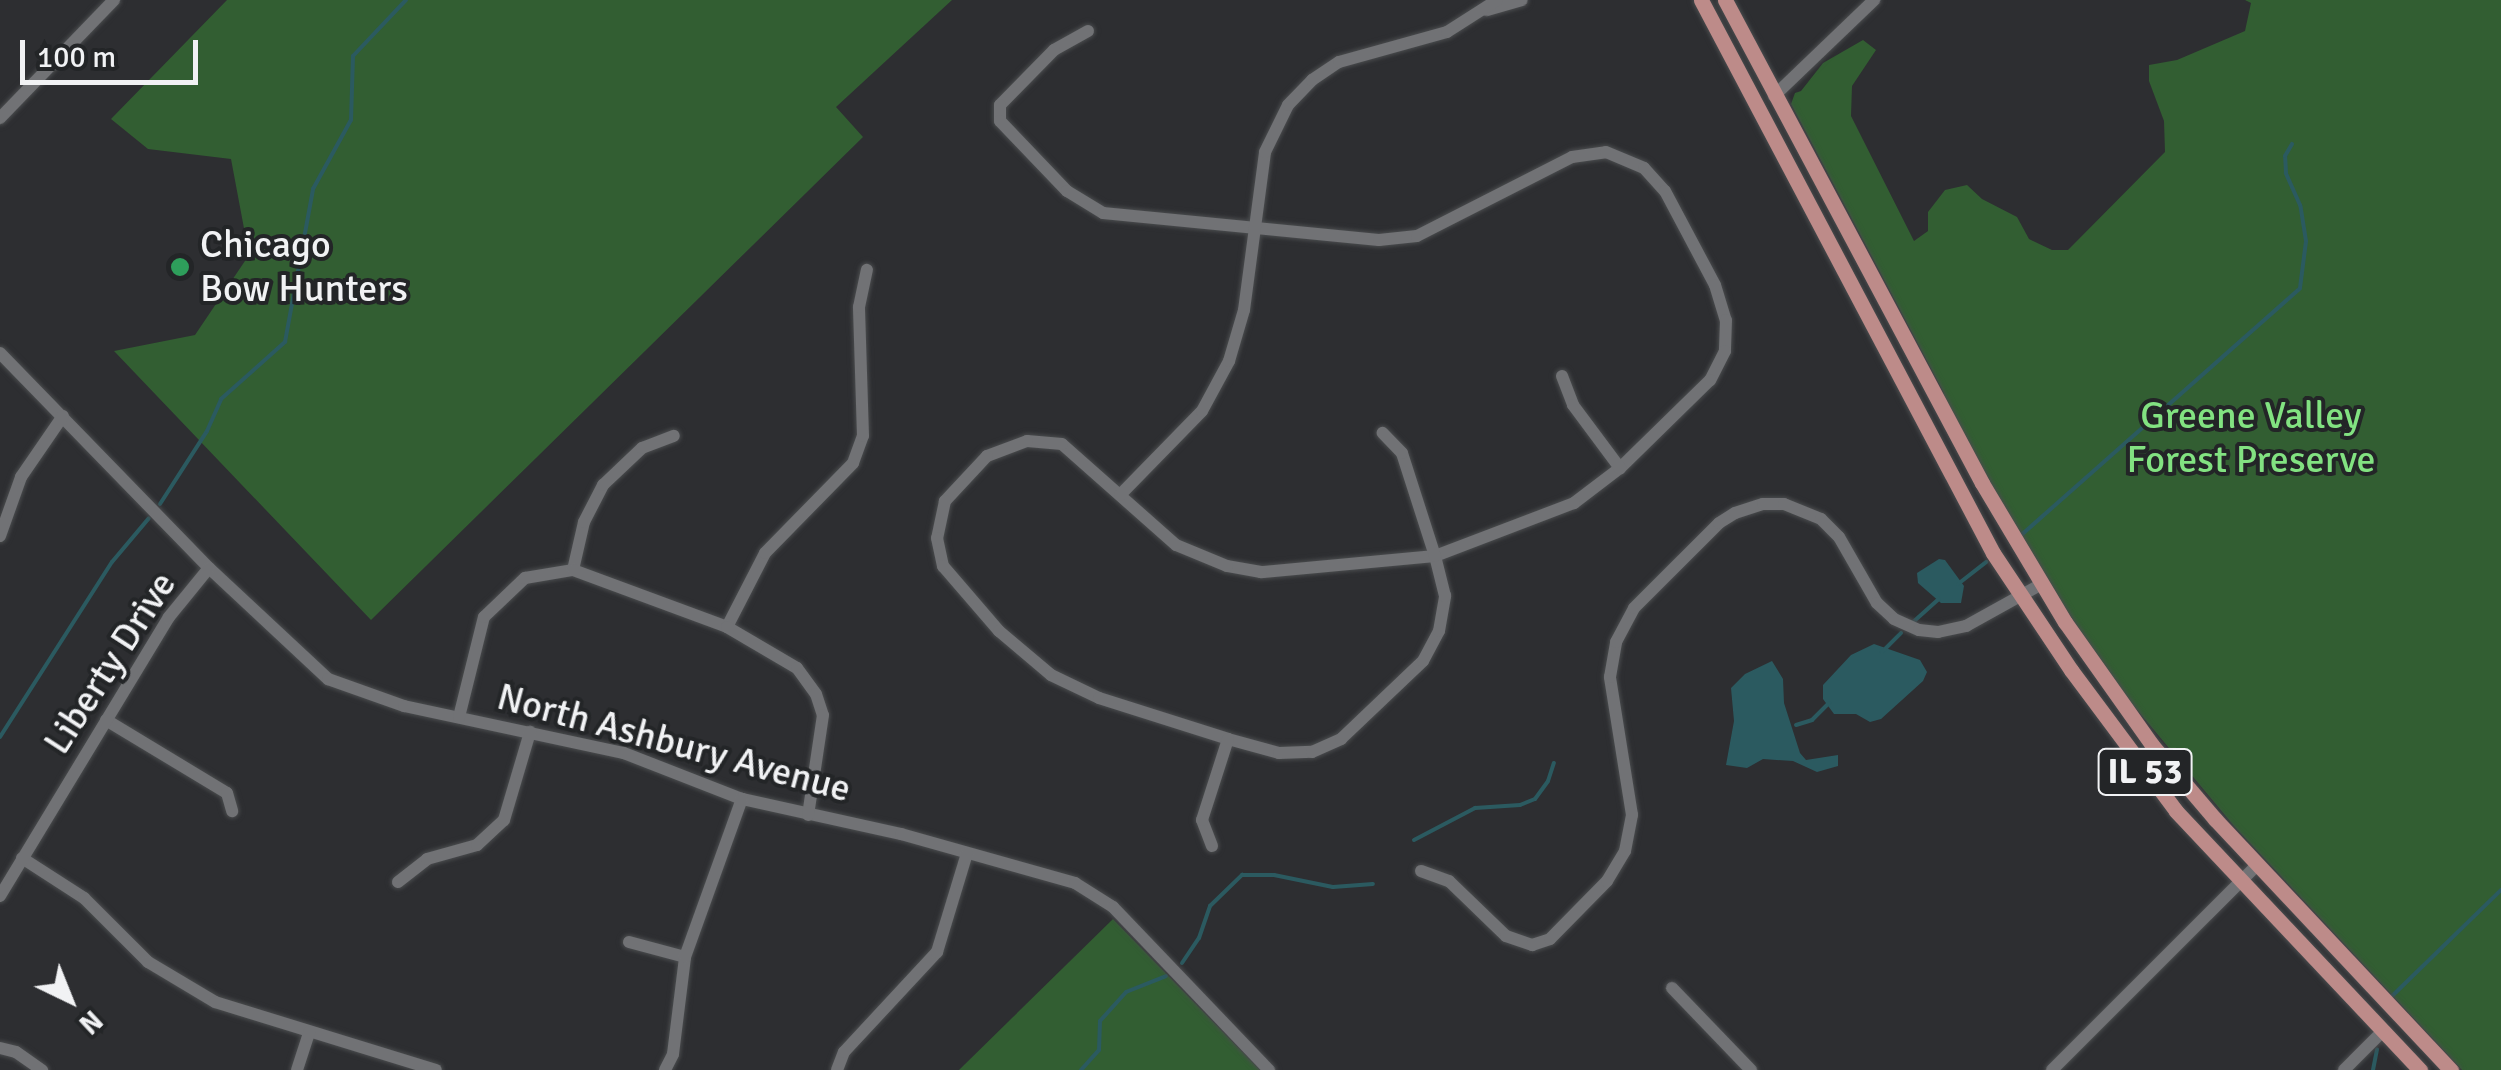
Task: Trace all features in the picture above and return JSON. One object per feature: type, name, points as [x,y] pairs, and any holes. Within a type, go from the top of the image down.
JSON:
[{"type":"main road","name":"IL 53","points":[[1701,0],[1928,432],[2022,596],[2112,730],[2176,811],[2420,1070]]},
{"type":"main road","name":"IL 53","points":[[1726,0],[1774,96],[2040,585],[2152,744],[2257,865],[2451,1070]]},
{"type":"street","points":[[0,118],[114,0]]},
{"type":"street","points":[[1120,495],[1202,411],[1229,361],[1244,310],[1265,152],[1298,92],[1339,62],[1432,37],[1489,3],[1522,0]]},
{"type":"street","points":[[1774,96],[1874,0]]},
{"type":"street","points":[[1088,31],[1054,50],[1000,104],[1000,120],[1067,191],[1104,213],[1379,240],[1417,236],[1572,157],[1606,152],[1644,168],[1665,191],[1715,286],[1726,320],[1725,351],[1710,380],[1620,468],[1574,503],[1435,556],[1261,572],[1226,566],[1176,545],[1062,444],[1027,441],[987,456],[944,501],[938,538],[943,566],[999,630],[1051,675],[1099,698],[1228,739],[1279,753],[1312,752],[1341,740],[1423,661],[1440,631],[1445,596],[1435,556],[1402,453],[1383,433]]},
{"type":"street","points":[[727,627],[765,553],[853,463],[862,436],[859,307],[867,270]]},
{"type":"street","name":"North Ashbury Avenue","points":[[0,352],[210,568],[328,679],[404,706],[644,759],[742,799],[1052,875],[1103,899],[1269,1070]]},
{"type":"street","points":[[1562,376],[1573,405],[1620,468]]},
{"type":"street","points":[[0,536],[20,476],[63,416]]},
{"type":"street","points":[[572,570],[584,522],[603,485],[642,448],[674,436]]},
{"type":"street","points":[[1421,871],[1448,880],[1506,936],[1532,945],[1550,939],[1607,881],[1625,851],[1632,815],[1610,677],[1616,642],[1634,608],[1719,523],[1735,513],[1763,504],[1784,504],[1821,520],[1839,538],[1877,603],[1894,619],[1919,630],[1957,629],[2040,585]]},
{"type":"street","name":"Liberty Drive","points":[[0,896],[169,617],[210,568]]},
{"type":"street","points":[[459,716],[484,617],[525,578],[572,570],[727,627],[797,668],[816,694],[824,715],[808,815]]},
{"type":"street","points":[[106,720],[227,793],[232,811]]},
{"type":"street","points":[[398,882],[427,860],[477,845],[504,820],[530,732]]},
{"type":"street","points":[[1212,846],[1202,820],[1228,739]]},
{"type":"street","points":[[664,1070],[673,1054],[685,958],[742,799]]},
{"type":"street","points":[[837,1070],[844,1052],[937,952],[967,853]]},
{"type":"street","points":[[22,858],[84,898],[148,962],[215,1002],[436,1070]]},
{"type":"street","points":[[2052,1070],[2257,865]]},
{"type":"street","points":[[629,942],[685,958]]},
{"type":"street","points":[[1672,988],[1752,1070]]},
{"type":"street","points":[[297,1070],[309,1032]]},
{"type":"street","points":[[2344,1070],[2383,1032]]},
{"type":"street","points":[[0,1048],[16,1052],[42,1070]]},
{"type":"green space","points":[[227,0],[952,0],[836,107],[863,137],[371,620],[114,351],[195,335],[249,255],[231,159],[148,149],[111,119]]},
{"type":"green space","name":"Greene Valley Forest Preserve","points":[[2245,0],[2501,0],[2501,1070],[2462,1070],[2234,826],[2113,681],[2027,550],[1940,397],[1944,393],[1791,104],[1795,93],[1801,91],[1823,63],[1863,40],[1876,50],[1852,86],[1851,116],[1914,241],[1928,231],[1928,212],[1945,190],[1967,185],[1982,199],[2017,217],[2029,239],[2052,250],[2068,250],[2165,152],[2164,121],[2149,81],[2149,65],[2177,60],[2245,31],[2251,3]]},
{"type":"green space","points":[[1113,919],[1260,1070],[959,1070]]},
{"type":"water","points":[[1939,559],[1945,560],[1964,586],[1961,603],[1941,603],[1918,583],[1917,573]]},
{"type":"water","points":[[1874,644],[1920,660],[1927,672],[1923,681],[1881,719],[1870,722],[1856,714],[1834,714],[1823,699],[1823,685],[1851,655]]},
{"type":"water","points":[[1772,661],[1783,679],[1784,703],[1800,753],[1806,760],[1838,755],[1838,766],[1817,772],[1793,761],[1763,759],[1747,768],[1726,765],[1734,721],[1731,688],[1745,674]]},
{"type":"waterway","points":[[160,504],[207,431],[221,399],[285,342],[313,189],[351,120],[353,56],[406,0]]},
{"type":"waterway","points":[[2019,537],[2300,288],[2306,241],[2300,205],[2286,173],[2285,156],[2292,144]]},
{"type":"waterway","points":[[0,737],[112,562],[149,518]]},
{"type":"waterway","points":[[1958,584],[1986,562]]},
{"type":"waterway","points":[[1912,623],[1939,599]]},
{"type":"waterway","points":[[1882,652],[1901,633]]},
{"type":"waterway","points":[[1796,725],[1812,720],[1829,703]]},
{"type":"waterway","points":[[1414,840],[1475,808],[1520,805],[1535,799],[1548,781],[1554,763]]},
{"type":"waterway","points":[[1182,963],[1199,938],[1210,906],[1242,875],[1274,875],[1333,887],[1373,884]]},
{"type":"waterway","points":[[2390,998],[2501,890]]},
{"type":"waterway","points":[[1081,1070],[1099,1050],[1100,1021],[1126,992],[1166,976]]},
{"type":"waterway","points":[[2373,1070],[2377,1049]]},
{"type":"place","name":"Chicago Bow Hunters","points":[[180,267]]}]
